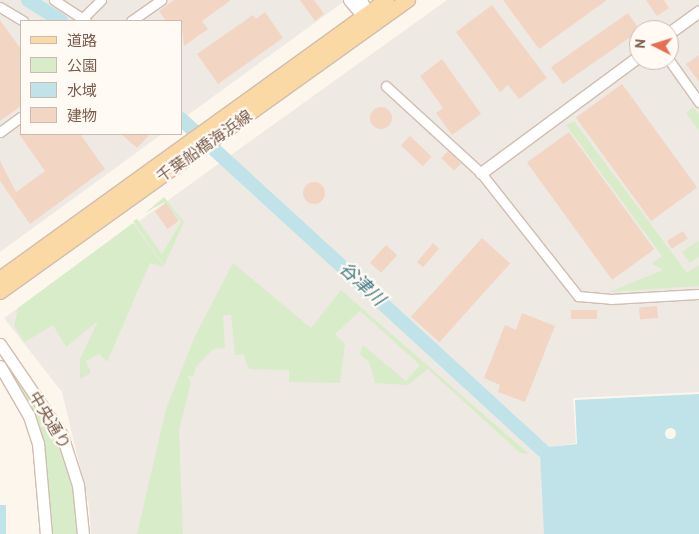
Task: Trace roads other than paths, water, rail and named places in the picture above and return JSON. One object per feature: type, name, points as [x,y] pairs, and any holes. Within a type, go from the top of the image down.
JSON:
[{"type":"main road","name":"千葉船橋海浜線","points":[[0,279],[206,138],[368,19],[387,0]]},
{"type":"main road","name":"千葉船橋海浜線","points":[[368,19],[408,0]]},
{"type":"main road","name":"千葉船橋海浜線","points":[[0,292],[194,146]]},
{"type":"street","points":[[54,0],[84,20],[101,0]]},
{"type":"street","points":[[132,20],[160,0]]},
{"type":"street","points":[[349,0],[368,19]]},
{"type":"street","points":[[361,0],[368,19]]},
{"type":"street","points":[[0,7],[21,20]]},
{"type":"street","points":[[679,26],[699,11]]},
{"type":"street","points":[[481,173],[629,63]]},
{"type":"street","points":[[676,70],[699,102]]},
{"type":"street","points":[[386,86],[481,173],[578,296],[605,299],[699,294]]},
{"type":"street","points":[[0,132],[20,117]]},
{"type":"street","name":"中央通り","points":[[0,344],[62,435],[78,485],[83,534]]},
{"type":"street","name":"中央通り","points":[[0,366],[36,436],[46,534]]},
{"type":"water","points":[[699,394],[699,534],[544,534],[540,453],[548,447],[577,444],[575,400]]},
{"type":"water","points":[[0,505],[6,505],[6,534],[0,534]]},
{"type":"waterway","name":"谷津川","points":[[28,0],[59,20]]},
{"type":"waterway","name":"谷津川","points":[[182,120],[542,450]]}]
